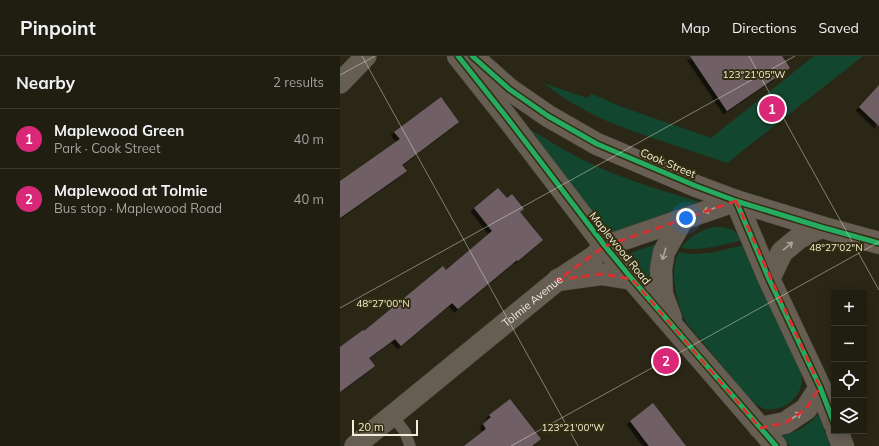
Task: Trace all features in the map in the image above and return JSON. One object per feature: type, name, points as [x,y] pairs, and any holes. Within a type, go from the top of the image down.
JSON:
[{"type":"main road","name":"Cook Street","points":[[472,56],[509,89],[548,116],[597,144],[696,186],[736,201],[879,243]]},
{"type":"street","points":[[340,84],[366,56]]},
{"type":"street","name":"Maplewood Road","points":[[458,56],[605,246],[776,446]]},
{"type":"street","points":[[736,201],[769,279],[820,387],[831,415]]},
{"type":"street","name":"Tolmie Avenue","points":[[354,446],[393,416],[558,280],[593,257],[605,246],[736,201]]},
{"type":"street","points":[[676,330],[662,294],[661,269],[664,252],[682,220]]},
{"type":"street","points":[[769,279],[782,252],[799,238],[821,227]]},
{"type":"street","points":[[558,280],[601,274],[632,279]]},
{"type":"street","points":[[760,428],[785,423],[806,410],[820,387]]},
{"type":"street","points":[[838,434],[843,446]]},
{"type":"lane","points":[[393,416],[406,432],[410,446]]},
{"type":"highlighted area","points":[[736,201],[820,387],[806,409],[785,423],[760,428],[632,279],[601,274],[558,280],[605,246]]},
{"type":"green space","points":[[814,56],[863,56],[727,163],[609,122],[564,98],[543,83],[587,98],[592,94],[622,107],[711,138]]},
{"type":"green space","points":[[524,126],[587,162],[609,172],[703,203],[612,236],[522,129]]},
{"type":"green space","points":[[712,227],[730,229],[744,240],[705,248],[681,248],[695,235]]},
{"type":"green space","points":[[656,244],[652,283],[631,258],[630,254]]},
{"type":"green space","points":[[748,244],[802,375],[801,385],[795,397],[791,402],[779,409],[765,409],[757,405],[749,398],[686,322],[675,287],[674,268],[679,252],[687,254],[705,253]]},
{"type":"green space","points":[[818,414],[831,446],[790,446],[782,436],[802,428]]},
{"type":"building","points":[[690,56],[782,56],[790,68],[727,111]]},
{"type":"building","points":[[879,85],[879,126],[859,107]]},
{"type":"building","points":[[441,97],[459,122],[402,165],[407,171],[340,218],[340,181],[400,139],[394,132]]},
{"type":"building","points":[[498,188],[507,198],[512,194],[524,209],[520,212],[543,240],[458,309],[452,303],[401,346],[395,339],[369,358],[375,366],[340,392],[340,347],[363,330],[364,331],[443,266],[446,270],[492,231],[474,208]]},
{"type":"building","points":[[510,399],[541,439],[532,446],[464,446],[486,429],[483,424],[491,417],[489,415]]},
{"type":"building","points":[[653,403],[686,446],[649,446],[630,421]]},
{"type":"cycle path","points":[[458,56],[605,246],[776,446]]},
{"type":"cycle path","points":[[472,56],[509,89],[548,116],[597,144],[696,186],[736,201],[879,243]]},
{"type":"cycle path","points":[[736,201],[769,279],[820,387],[831,415]]},
{"type":"place","name":"Maplewood Green","points":[[772,109]]},
{"type":"place","name":"Maplewood at Tolmie","points":[[666,361]]}]
